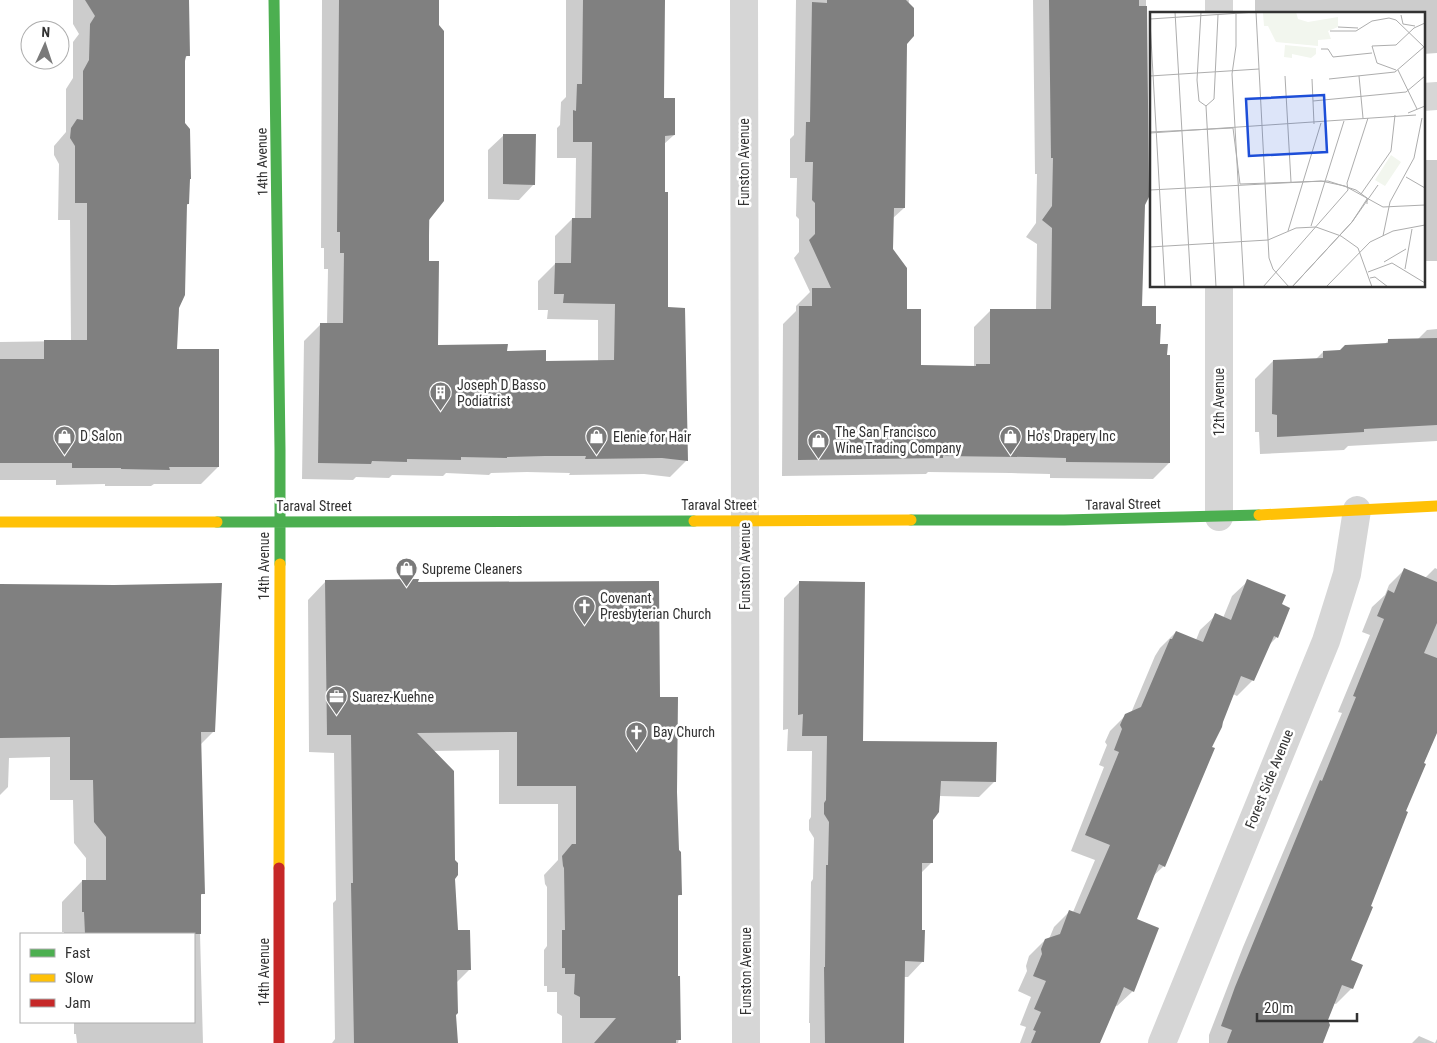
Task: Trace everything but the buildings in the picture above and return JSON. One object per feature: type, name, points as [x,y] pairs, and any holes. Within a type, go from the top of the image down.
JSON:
[{"type":"street","name":"14th Avenue","points":[[274,0],[280,450],[279,1043]]},
{"type":"street","name":"Funston Avenue","points":[[744,0],[746,1043]]},
{"type":"street","points":[[1424,97],[1437,96]]},
{"type":"street","name":"12th Avenue","points":[[1219,288],[1219,517]]},
{"type":"street","name":"Taraval Street","points":[[0,522],[1064,520],[1219,517],[1437,506]]},
{"type":"street","name":"Forest Side Avenue","points":[[1162,1043],[1326,641],[1347,574],[1357,510]]},
{"type":"traffic: fast","points":[[274,0],[280,564]]},
{"type":"traffic: fast","points":[[911,520],[1064,520],[1259,515]]},
{"type":"traffic: fast","points":[[217,522],[694,521]]},
{"type":"traffic: slow","points":[[1259,515],[1437,506]]},
{"type":"traffic: slow","points":[[694,521],[911,520]]},
{"type":"traffic: slow","points":[[0,522],[217,522]]},
{"type":"traffic: slow","points":[[279,868],[280,564]]},
{"type":"traffic: jam","points":[[279,868],[279,1043]]},
{"type":"place","name":"Joseph D Basso Podiatrist","points":[[441,412]]},
{"type":"place","name":"D Salon","points":[[64,455]]},
{"type":"place","name":"Ho's Drapery Inc","points":[[1011,455]]},
{"type":"place","name":"Elenie for Hair","points":[[597,456]]},
{"type":"place","name":"The San Francisco Wine Trading Company","points":[[819,459]]},
{"type":"place","name":"Supreme Cleaners","points":[[406,588]]},
{"type":"place","name":"Covenant Presbyterian Church","points":[[584,625]]},
{"type":"place","name":"Suarez-Kuehne","points":[[336,716]]},
{"type":"place","name":"Bay Church","points":[[637,751]]}]
